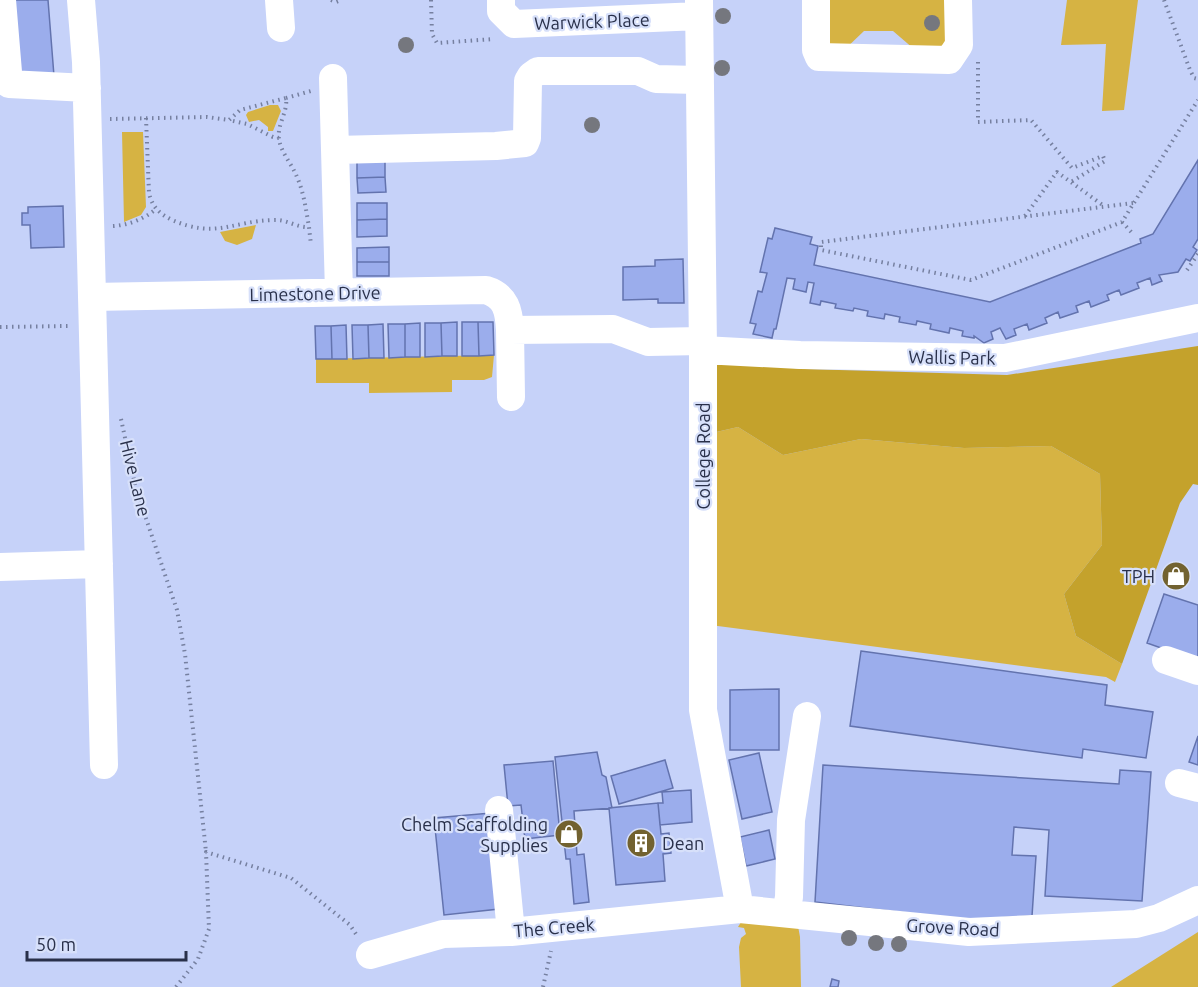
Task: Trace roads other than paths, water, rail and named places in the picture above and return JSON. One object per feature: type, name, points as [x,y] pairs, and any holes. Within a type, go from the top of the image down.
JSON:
[{"type":"street","points":[[2,0],[9,84],[87,88]]},
{"type":"street","name":"Hive Lane","points":[[81,0],[87,88],[102,122],[92,297],[104,765]]},
{"type":"street","points":[[279,0],[281,28]]},
{"type":"street","points":[[816,0],[816,50],[819,57],[949,60],[959,45],[958,0]]},
{"type":"street","name":"Warwick Place","points":[[508,12],[699,8]]},
{"type":"street","name":"College Road","points":[[699,8],[703,346],[703,710],[740,909]]},
{"type":"street","points":[[336,150],[496,146],[525,143],[528,81],[538,71],[636,71],[656,79],[699,80]]},
{"type":"street","points":[[333,78],[339,292]]},
{"type":"street","name":"Limestone Drive","points":[[92,297],[486,290],[496,293],[503,300],[509,314],[511,397]]},
{"type":"street","name":"Wallis Park","points":[[510,330],[613,329],[646,341],[800,355],[1005,358],[1198,318]]},
{"type":"street","points":[[0,567],[99,564]]},
{"type":"street","points":[[1166,660],[1198,671]]},
{"type":"street","points":[[786,913],[789,897],[791,820],[807,716]]},
{"type":"street","points":[[499,810],[511,932]]},
{"type":"street","name":"Grove Road","points":[[740,909],[969,932],[1136,924],[1159,918],[1198,900]]},
{"type":"street","name":"The Creek","points":[[369,955],[443,933],[511,932],[740,909]]},
{"type":"place","name":"TPH","points":[[1176,576]]},
{"type":"place","name":"Chelm Scaffolding Supplies","points":[[569,834]]},
{"type":"place","name":"Dean","points":[[641,843]]}]
